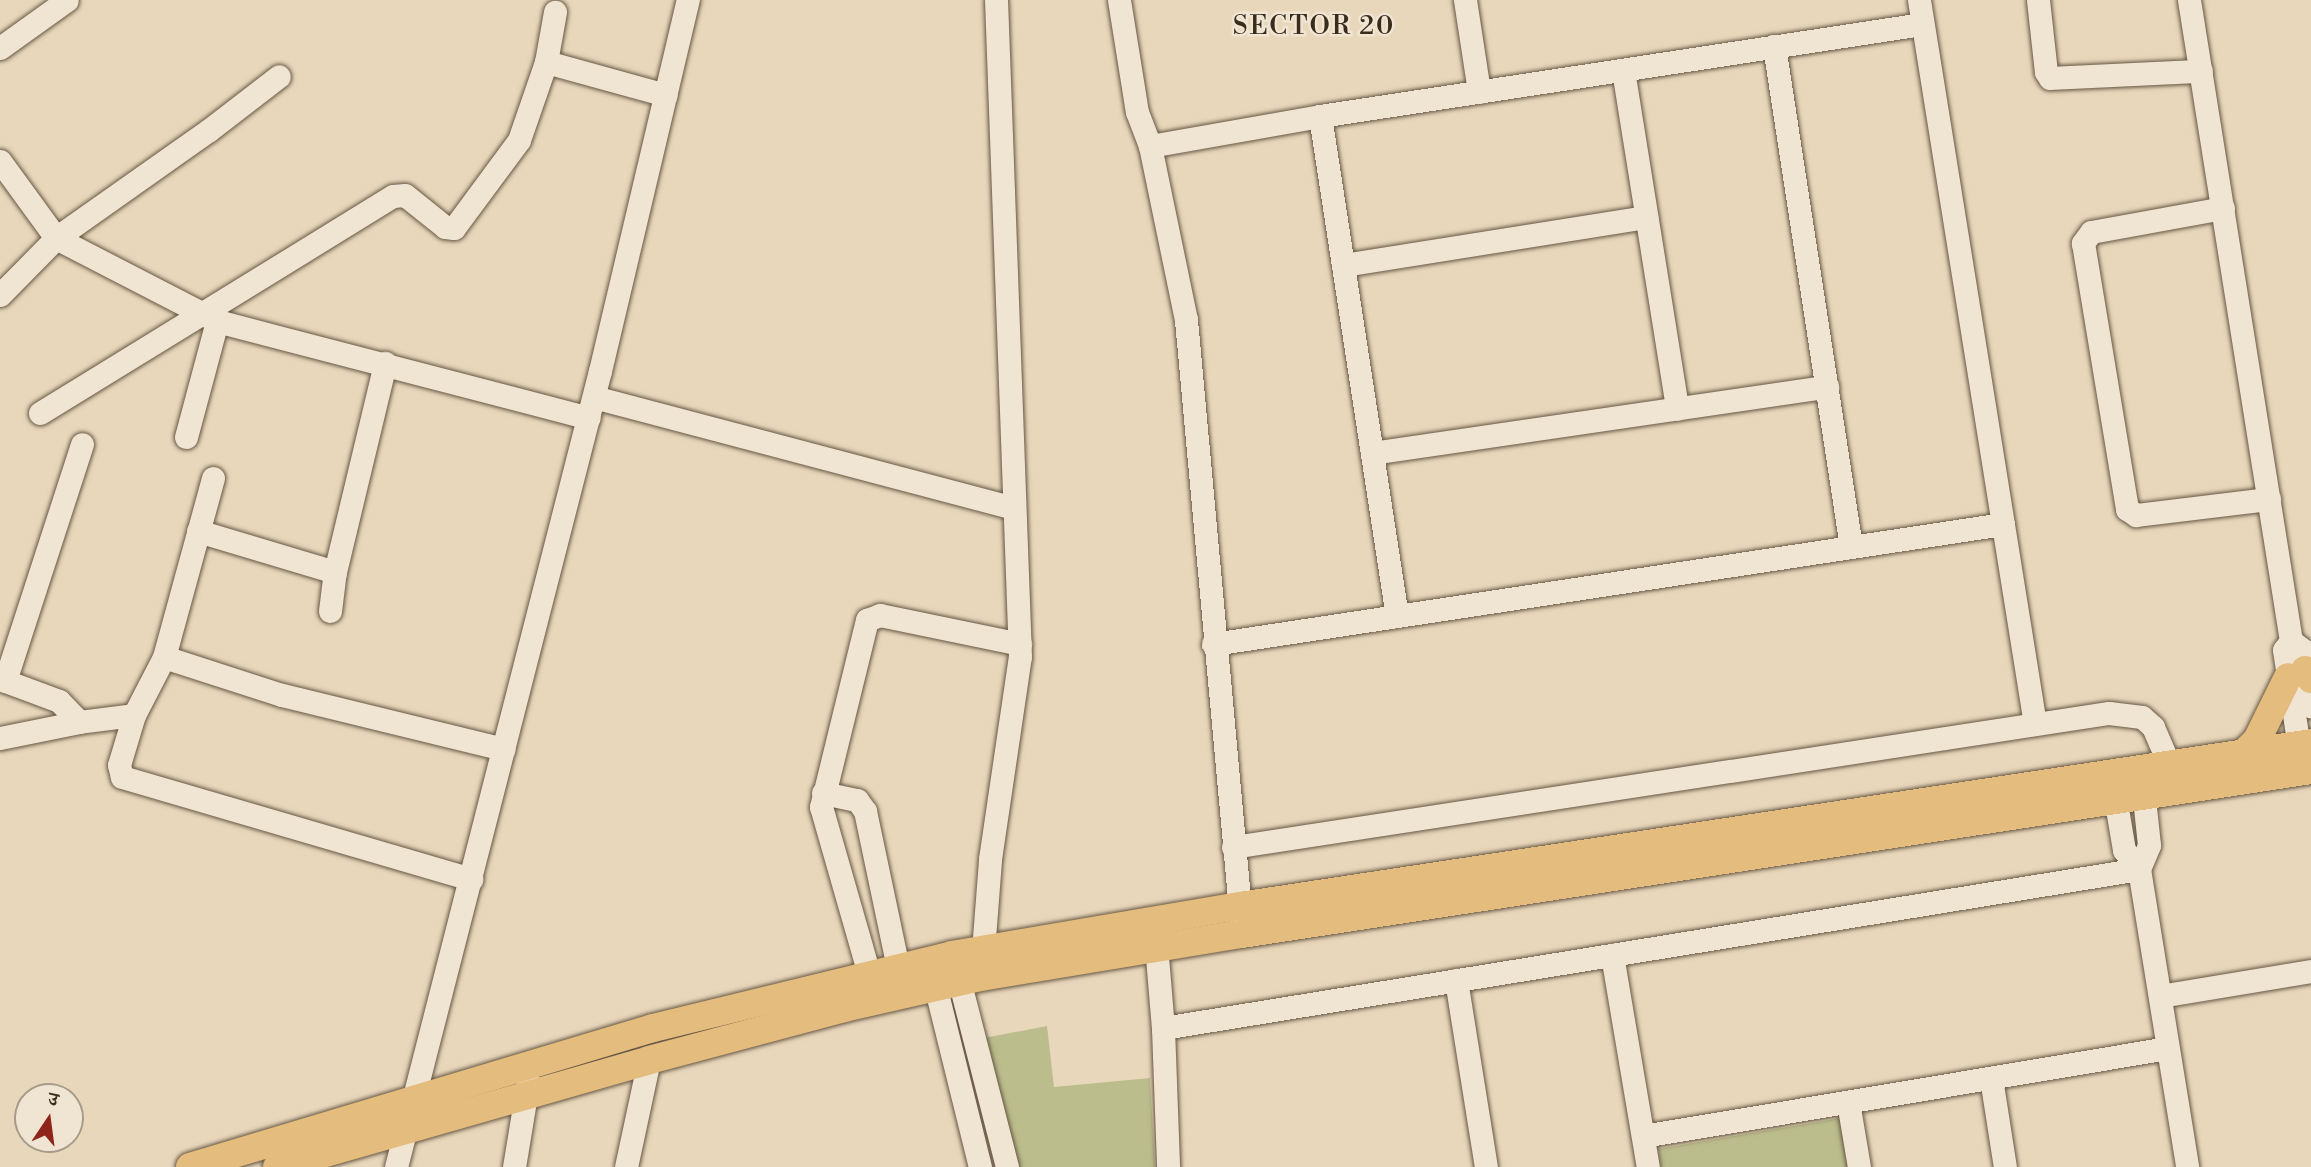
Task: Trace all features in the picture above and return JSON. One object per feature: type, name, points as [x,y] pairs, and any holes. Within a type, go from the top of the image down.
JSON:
[{"type":"main road","points":[[2244,753],[2257,740],[2301,675]]},
{"type":"main road","points":[[1241,920],[2115,799],[2169,764],[2244,753],[2306,757]]},
{"type":"main road","points":[[277,1167],[951,972],[2111,771],[2142,781],[2306,757]]},
{"type":"main road","points":[[190,1167],[653,1028],[898,967],[951,972],[983,949],[1155,936]]},
{"type":"street","points":[[0,48],[67,0]]},
{"type":"street","points":[[396,1167],[591,407],[688,0]]},
{"type":"street","points":[[983,949],[990,859],[1020,645],[996,0]]},
{"type":"street","points":[[1119,0],[1137,112],[1150,145],[1186,320],[1213,644],[1241,920]]},
{"type":"street","points":[[1465,0],[1479,92]]},
{"type":"street","points":[[1919,0],[2035,724]]},
{"type":"street","points":[[2038,0],[2046,72],[2050,78],[2201,71]]},
{"type":"street","points":[[2189,0],[2291,641],[2284,650],[2301,675],[2311,706]]},
{"type":"street","points":[[40,413],[211,317],[396,194],[405,195],[445,227],[454,228],[512,152],[547,62],[555,12]]},
{"type":"street","points":[[1150,145],[1320,116],[1922,24]]},
{"type":"street","points":[[1774,46],[1851,547]]},
{"type":"street","points":[[547,62],[666,95]]},
{"type":"street","points":[[1623,70],[1677,409]]},
{"type":"street","points":[[0,295],[56,238],[209,130],[279,76]]},
{"type":"street","points":[[1320,116],[1397,616]]},
{"type":"street","points":[[0,161],[56,238],[211,317],[385,363],[591,407],[1014,508]]},
{"type":"street","points":[[2222,208],[2091,232],[2083,243],[2085,256],[2127,509],[2136,515],[2269,499]]},
{"type":"street","points":[[1343,265],[1646,216]]},
{"type":"street","points":[[186,437],[211,317]]},
{"type":"street","points":[[330,611],[335,572],[385,363]]},
{"type":"street","points":[[1372,453],[1827,387]]},
{"type":"street","points":[[79,722],[59,701],[2,680],[82,444]]},
{"type":"street","points":[[213,478],[164,657],[134,715],[119,772],[127,781],[471,879]]},
{"type":"street","points":[[1213,644],[2003,524]]},
{"type":"street","points":[[198,531],[335,572]]},
{"type":"street","points":[[869,974],[821,812],[823,793],[869,618],[880,615],[1020,645]]},
{"type":"street","points":[[164,657],[282,695],[504,749]]},
{"type":"street","points":[[2301,675],[2306,757]]},
{"type":"street","points":[[1233,847],[2109,713],[2142,717],[2153,727],[2169,764]]},
{"type":"street","points":[[0,738],[79,722],[134,715]]},
{"type":"street","points":[[2111,771],[2124,850],[2139,869],[2187,1167]]},
{"type":"street","points":[[2139,869],[2149,845],[2142,781]]},
{"type":"street","points":[[823,793],[857,800],[865,811],[898,967]]},
{"type":"street","points":[[1163,1028],[2139,869]]},
{"type":"street","points":[[1155,936],[1163,1028],[1168,1167]]},
{"type":"street","points":[[1612,955],[1648,1167]]},
{"type":"street","points":[[2160,996],[2311,971]]},
{"type":"street","points":[[951,972],[979,1167]]},
{"type":"street","points":[[951,972],[1007,1167]]},
{"type":"street","points":[[1456,980],[1486,1167]]},
{"type":"street","points":[[1643,1136],[2168,1048]]},
{"type":"street","points":[[626,1167],[649,1060]]},
{"type":"street","points":[[514,1167],[531,1065]]},
{"type":"street","points":[[1991,1078],[2005,1167]]},
{"type":"street","points":[[1848,1102],[1859,1167]]},
{"type":"green space","points":[[1047,1026],[1054,1087],[1150,1078],[1155,1167],[1014,1167],[984,1038]]},
{"type":"green space","points":[[1841,1118],[1849,1167],[1661,1167],[1658,1149]]},
{"type":"district","name":"SECTOR 20","points":[[1314,27]]}]
